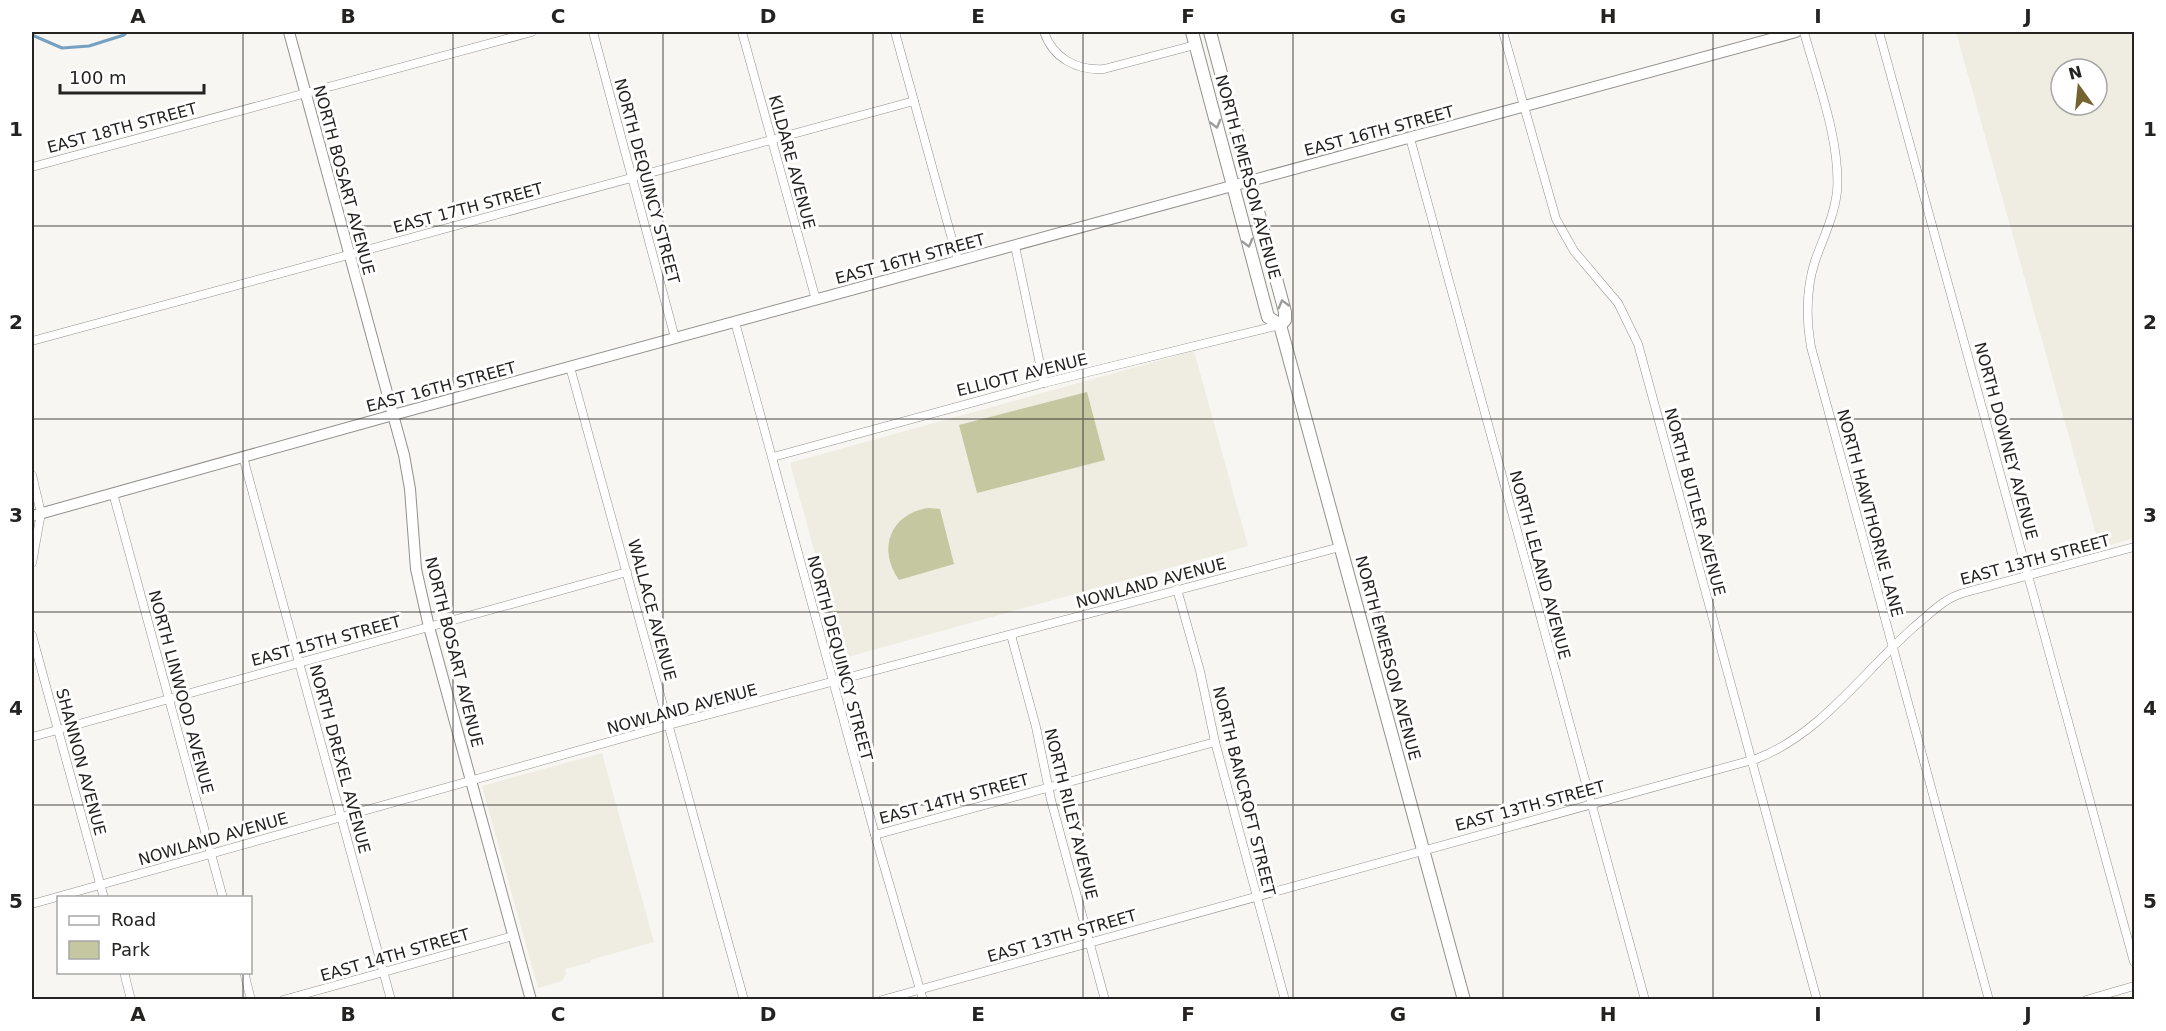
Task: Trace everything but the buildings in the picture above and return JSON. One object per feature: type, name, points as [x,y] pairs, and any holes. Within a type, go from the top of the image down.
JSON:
[{"type":"main road","name":"NORTH BOSART AVENUE","points":[[289,32],[407,471],[416,569],[429,627],[531,999]]},
{"type":"main road","name":"NORTH EMERSON AVENUE","points":[[1192,32],[1268,317],[1280,326],[1464,999]]},
{"type":"main road","name":"NORTH EMERSON AVENUE","points":[[1209,32],[1285,312],[1285,320],[1280,326]]},
{"type":"main road","name":"EAST 16TH STREET","points":[[36,515],[393,415],[1796,32]]},
{"type":"street","name":"EAST 18TH STREET","points":[[32,167],[532,32]]},
{"type":"street","name":"NORTH DEQUINCY STREET","points":[[593,32],[675,338]]},
{"type":"street","name":"KILDARE AVENUE","points":[[742,32],[816,300]]},
{"type":"street","points":[[895,32],[958,261]]},
{"type":"street","points":[[1044,32],[1050,46],[1059,56],[1074,65],[1088,69],[1104,69],[1195,45]]},
{"type":"street","name":"NORTH BUTLER AVENUE","points":[[1503,32],[1560,227],[1580,258],[1618,303],[1638,344],[1817,999]]},
{"type":"street","name":"NORTH HAWTHORNE LANE","points":[[1804,32],[1833,140],[1837,179],[1831,219],[1810,284],[1807,306],[1809,334],[1989,999]]},
{"type":"street","name":"NORTH DOWNEY AVENUE","points":[[1879,32],[2134,962]]},
{"type":"street","name":"EAST 17TH STREET","points":[[32,341],[914,101]]},
{"type":"street","name":"NORTH LELAND AVENUE","points":[[1410,138],[1645,999]]},
{"type":"street","points":[[1015,246],[1044,383]]},
{"type":"street","name":"NORTH DEQUINCY STREET","points":[[735,322],[875,835],[923,999]]},
{"type":"street","name":"ELLIOTT AVENUE","points":[[773,456],[1044,383],[1280,326]]},
{"type":"street","name":"WALLACE AVENUE","points":[[570,367],[744,999]]},
{"type":"street","name":"NORTH DREXEL AVENUE","points":[[243,457],[391,999]]},
{"type":"street","points":[[32,475],[36,515],[32,563]]},
{"type":"street","name":"NORTH LINWOOD AVENUE","points":[[113,493],[223,896]]},
{"type":"street","name":"NOWLAND AVENUE","points":[[61,896],[669,725],[1340,547]]},
{"type":"street","name":"EAST 13TH STREET","points":[[882,999],[1751,760],[1780,749],[1806,731],[1892,646],[1947,600],[1963,593],[2134,547]]},
{"type":"street","name":"EAST 15TH STREET","points":[[32,736],[627,572]]},
{"type":"street","name":"NORTH BANCROFT STREET","points":[[1177,590],[1200,671],[1215,742],[1285,999]]},
{"type":"street","name":"SHANNON AVENUE","points":[[32,634],[104,896]]},
{"type":"street","name":"NORTH RILEY AVENUE","points":[[1011,634],[1105,999]]},
{"type":"street","name":"EAST 14TH STREET","points":[[875,835],[1215,742]]},
{"type":"street","name":"NOWLAND AVENUE","points":[[32,904],[57,897]]},
{"type":"street","name":"EAST 14TH STREET","points":[[283,999],[513,936]]},
{"type":"street","points":[[125,974],[132,999]]},
{"type":"street","points":[[245,974],[251,999]]},
{"type":"street","points":[[2086,999],[2134,986]]},
{"type":"shaded area","points":[[1956,32],[2134,32],[2134,538],[2100,548]]},
{"type":"shaded area","points":[[1194,351],[1248,546],[844,658],[790,463]]},
{"type":"shaded area","points":[[602,753],[654,942],[565,969],[566,974],[562,981],[538,988],[482,786]]},
{"type":"green space","points":[[1087,392],[1105,460],[977,493],[959,425]]},
{"type":"green space","points":[[928,508],[940,509],[954,564],[899,580],[889,557],[888,545],[891,535],[896,525],[904,517]]},
{"type":"waterway","points":[[32,35],[62,48],[89,46],[127,32]]}]
